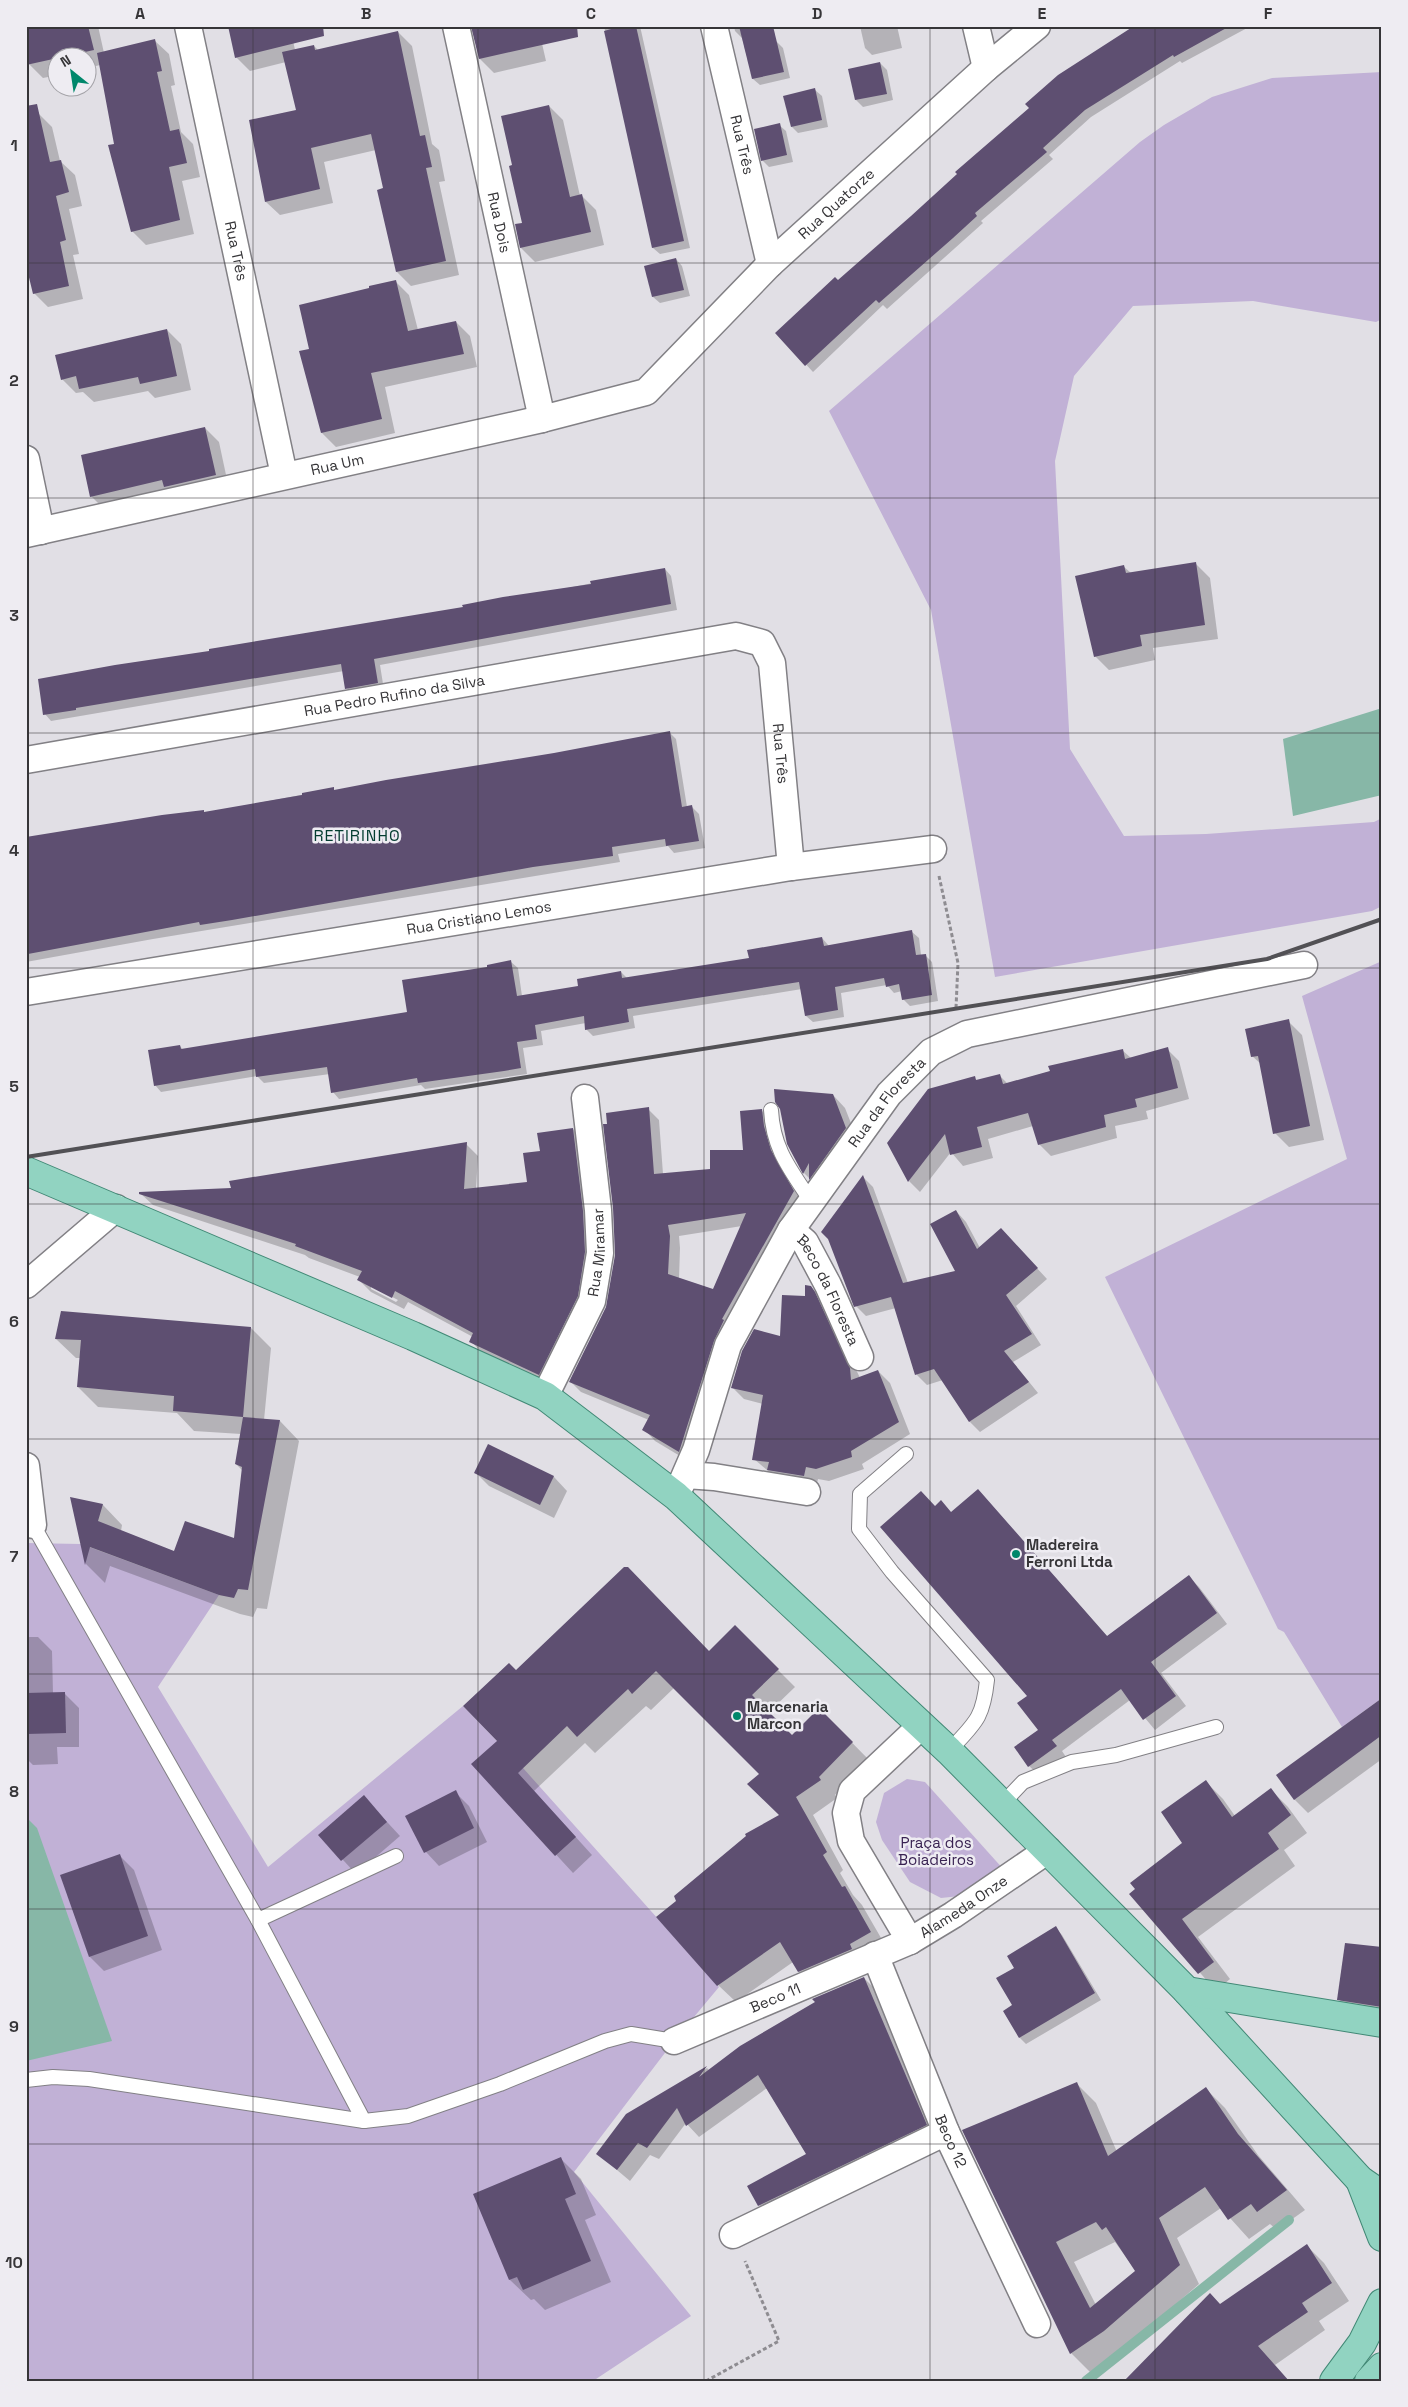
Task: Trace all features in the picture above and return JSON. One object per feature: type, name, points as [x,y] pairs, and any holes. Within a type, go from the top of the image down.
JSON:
[{"type":"main road","points":[[26,1171],[413,1336],[545,1396],[681,1485],[1187,1991],[1371,2188],[1382,2237]]},
{"type":"main road","points":[[1187,1991],[1382,2023]]},
{"type":"main road","points":[[1334,2381],[1362,2343],[1382,2303]]},
{"type":"main road","points":[[1369,2381],[1382,2367]]},
{"type":"street","name":"Rua Três","points":[[188,26],[284,475]]},
{"type":"street","name":"Rua Dois","points":[[456,26],[542,419]]},
{"type":"street","name":"Rua Três","points":[[714,26],[770,264]]},
{"type":"street","points":[[976,26],[986,68]]},
{"type":"street","name":"Rua Quatorze","points":[[646,392],[770,264],[986,68],[1037,26]]},
{"type":"street","name":"Rua Um","points":[[34,532],[542,419],[646,392]]},
{"type":"street","points":[[26,459],[34,532]]},
{"type":"street","name":"Rua Pedro Rufino da Silva","points":[[26,760],[736,636],[762,643]]},
{"type":"street","name":"Rua Três","points":[[762,643],[772,663],[790,867]]},
{"type":"street","name":"Rua Cristiano Lemos","points":[[26,992],[790,867],[933,849]]},
{"type":"street","name":"Rua da Floresta","points":[[681,1485],[728,1345],[791,1230],[889,1094],[931,1052],[968,1034],[1304,965]]},
{"type":"street","name":"Rua Miramar","points":[[545,1396],[592,1302],[600,1253],[598,1210],[585,1098]]},
{"type":"street","points":[[26,1285],[116,1208]]},
{"type":"street","name":"Beco da Floresta","points":[[791,1230],[805,1242],[828,1285],[860,1358]]},
{"type":"street","points":[[26,1466],[33,1525]]},
{"type":"street","points":[[681,1485],[714,1477],[807,1492]]},
{"type":"street","points":[[910,1941],[851,1841],[846,1813],[852,1791],[920,1726]]},
{"type":"street","name":"Alameda Onze","points":[[875,1955],[910,1941],[953,1915],[1048,1850]]},
{"type":"street","name":"Beco 11","points":[[674,2041],[875,1955]]},
{"type":"street","name":"Beco 12","points":[[875,1955],[946,2132],[1037,2324]]},
{"type":"street","points":[[733,2235],[946,2132]]},
{"type":"lane","points":[[771,1110],[772,1128],[780,1155],[811,1201]]},
{"type":"lane","points":[[906,1454],[860,1494],[859,1529],[892,1572],[986,1680],[984,1706],[974,1724],[949,1751]]},
{"type":"lane","points":[[33,1525],[258,1920],[364,2121]]},
{"type":"lane","points":[[1002,1804],[1023,1782],[1072,1762],[1116,1755],[1216,1727]]},
{"type":"lane","points":[[258,1920],[396,1856]]},
{"type":"lane","points":[[26,2080],[53,2077],[90,2079],[364,2121],[408,2116],[500,2084],[604,2040],[631,2034],[674,2041]]},
{"type":"path","points":[[933,849],[958,963],[954,1041]]},
{"type":"path","points":[[706,2381],[779,2341],[733,2235]]},
{"type":"green space","points":[[1382,72],[1382,319],[1376,322],[1253,301],[1133,306],[1074,376],[1055,461],[1070,749],[1124,836],[1206,834],[1374,822],[1382,818],[1382,906],[1372,911],[995,977],[931,610],[829,411],[1140,142],[1164,125],[1212,97],[1272,78]]},
{"type":"green space","points":[[1382,961],[1382,1698],[1342,1727],[1284,1632],[1278,1629],[1105,1277],[1347,1159],[1302,996]]},
{"type":"green space","points":[[26,1543],[81,1544],[219,1595],[158,1687],[268,1867],[463,1706],[523,1768],[719,1987],[674,2041],[574,2172],[691,2316],[593,2381],[26,2381]]},
{"type":"green space","name":"Praça dos Boiadeiros","points":[[907,1779],[925,1782],[1005,1871],[960,1896],[941,1898],[910,1882],[882,1840],[876,1822],[884,1793]]},
{"type":"shaded area","points":[[1382,708],[1382,795],[1293,816],[1283,739]]},
{"type":"shaded area","points":[[26,1817],[37,1828],[112,2041],[26,2061]]},
{"type":"building","points":[[26,26],[88,26],[94,48],[48,48],[48,60],[26,65]]},
{"type":"building","points":[[228,26],[323,26],[324,36],[235,58]]},
{"type":"building","points":[[471,26],[577,26],[578,37],[479,59]]},
{"type":"building","points":[[622,26],[636,26],[684,241],[652,248],[604,31]]},
{"type":"building","points":[[739,26],[773,26],[784,72],[752,79]]},
{"type":"building","points":[[1134,26],[1230,26],[1174,57],[1173,55],[1085,110],[1043,148],[1047,152],[975,213],[977,216],[953,238],[879,303],[876,300],[805,366],[775,333],[835,277],[838,280],[911,216],[957,174],[955,172],[1029,108],[1025,104],[1058,75]]},
{"type":"building","points":[[398,31],[420,136],[425,135],[432,167],[426,168],[446,261],[396,272],[377,190],[383,188],[371,134],[311,148],[320,189],[265,202],[249,120],[296,110],[282,52],[314,45],[315,50]]},
{"type":"building","points":[[155,39],[162,71],[157,72],[170,131],[179,129],[187,163],[169,167],[180,220],[131,232],[108,145],[114,144],[98,53]]},
{"type":"building","points":[[880,62],[887,94],[855,100],[848,69]]},
{"type":"building","points":[[815,88],[822,120],[791,127],[783,96]]},
{"type":"building","points":[[37,104],[50,162],[61,160],[69,192],[56,196],[66,240],[60,242],[69,286],[33,294],[26,265],[26,106]]},
{"type":"building","points":[[549,105],[570,197],[582,194],[591,232],[520,248],[515,224],[522,223],[509,166],[512,165],[501,116]]},
{"type":"building","points":[[780,123],[787,155],[761,161],[754,129]]},
{"type":"building","points":[[676,258],[684,290],[652,297],[644,266]]},
{"type":"building","points":[[396,280],[408,331],[456,321],[464,354],[371,373],[382,419],[321,433],[299,351],[309,349],[299,305]]},
{"type":"building","points":[[167,329],[177,376],[140,384],[138,377],[79,389],[76,376],[61,380],[55,355]]},
{"type":"building","points":[[205,427],[216,475],[164,487],[162,480],[90,497],[81,455]]},
{"type":"building","points":[[1196,562],[1205,625],[1140,635],[1142,646],[1094,657],[1075,576],[1124,565],[1126,573]]},
{"type":"building","points":[[665,568],[671,604],[374,659],[378,683],[345,689],[341,664],[43,715],[38,679],[463,607],[462,605],[591,584],[590,581]]},
{"type":"building","points":[[670,731],[682,807],[692,805],[699,841],[666,846],[665,839],[612,847],[613,856],[533,867],[232,920],[200,925],[199,922],[28,954],[26,941],[26,837],[162,815],[204,810],[204,812],[302,795],[302,793],[334,787],[334,790],[554,753]]},
{"type":"building","points":[[912,930],[916,955],[926,954],[932,995],[902,1000],[899,984],[886,987],[884,978],[835,987],[838,1010],[805,1016],[799,982],[627,1009],[629,1022],[585,1030],[584,1016],[535,1025],[537,1039],[517,1042],[521,1068],[504,1071],[418,1083],[417,1078],[331,1093],[327,1067],[256,1077],[255,1069],[154,1086],[148,1050],[180,1045],[181,1049],[407,1012],[402,980],[487,967],[487,965],[511,960],[517,996],[578,986],[577,979],[621,971],[622,978],[749,958],[747,950],[822,937],[824,946]]},
{"type":"building","points":[[1289,1019],[1310,1126],[1273,1134],[1258,1056],[1251,1057],[1245,1029]]},
{"type":"building","points":[[1168,1047],[1178,1088],[1135,1099],[1137,1107],[1104,1115],[1106,1127],[1038,1145],[1028,1113],[977,1127],[982,1147],[950,1155],[945,1134],[908,1182],[887,1143],[928,1089],[975,1076],[976,1080],[1000,1074],[1003,1084],[1050,1071],[1048,1066],[1123,1049],[1125,1059]]},
{"type":"building","points":[[774,1089],[833,1094],[846,1128],[809,1180],[809,1163],[803,1174],[787,1144],[780,1109],[775,1102]]},
{"type":"building","points":[[649,1107],[654,1174],[710,1169],[710,1150],[743,1150],[740,1111],[762,1109],[764,1126],[771,1150],[794,1191],[722,1319],[724,1320],[714,1341],[679,1452],[642,1430],[650,1415],[569,1382],[606,1307],[615,1255],[613,1208],[603,1124],[607,1124],[606,1113]],"holes":[[[746,1213],[713,1289],[668,1274],[670,1236],[668,1225]]]},
{"type":"building","points":[[573,1128],[583,1211],[585,1252],[578,1296],[539,1375],[469,1342],[473,1333],[395,1291],[392,1298],[357,1280],[362,1271],[295,1246],[296,1244],[139,1194],[139,1192],[231,1188],[229,1181],[467,1142],[464,1189],[527,1182],[523,1153],[540,1151],[537,1133]]},
{"type":"building","points":[[863,1175],[903,1283],[955,1271],[930,1224],[956,1210],[977,1249],[1001,1228],[1038,1268],[1006,1295],[1032,1334],[1004,1351],[1029,1382],[969,1422],[934,1369],[915,1375],[891,1297],[854,1307],[828,1239],[821,1232]]},
{"type":"building","points":[[805,1285],[811,1286],[815,1292],[850,1368],[851,1380],[878,1370],[899,1422],[851,1451],[852,1457],[816,1469],[806,1467],[804,1476],[767,1470],[769,1462],[752,1460],[763,1395],[731,1388],[742,1351],[754,1329],[780,1336],[782,1295],[805,1296]]},
{"type":"building","points":[[61,1311],[251,1327],[243,1417],[173,1411],[174,1396],[77,1387],[81,1340],[55,1339]]},
{"type":"building","points":[[243,1417],[280,1420],[248,1590],[238,1589],[234,1598],[219,1595],[90,1547],[85,1565],[70,1497],[103,1504],[98,1521],[174,1551],[185,1521],[234,1538],[242,1467],[235,1464]]},
{"type":"building","points":[[488,1444],[554,1476],[540,1505],[474,1473]]},
{"type":"building","points":[[978,1489],[1107,1636],[1189,1575],[1217,1613],[1151,1662],[1176,1696],[1143,1720],[1121,1689],[1052,1740],[1057,1746],[1028,1767],[1014,1747],[1038,1730],[1017,1703],[1027,1696],[880,1527],[921,1491],[935,1506],[941,1500],[951,1512]]},
{"type":"building","points":[[624,1567],[628,1567],[709,1651],[735,1625],[779,1669],[752,1695],[792,1735],[819,1708],[853,1742],[819,1777],[821,1780],[796,1797],[827,1852],[823,1855],[842,1887],[845,1886],[871,1932],[850,1944],[852,1949],[798,1972],[780,1942],[717,1986],[656,1917],[676,1901],[674,1896],[746,1836],[745,1834],[779,1815],[747,1784],[759,1774],[656,1671],[632,1694],[628,1689],[577,1737],[567,1726],[518,1773],[576,1837],[555,1856],[471,1764],[497,1741],[463,1706],[509,1663],[516,1670]]},
{"type":"building","points":[[65,1692],[66,1733],[26,1734],[26,1693]]},
{"type":"building","points":[[1382,1698],[1382,1735],[1294,1800],[1276,1775]]},
{"type":"building","points":[[1206,1780],[1232,1817],[1271,1788],[1291,1815],[1268,1833],[1279,1849],[1182,1919],[1214,1962],[1198,1974],[1129,1894],[1135,1889],[1130,1883],[1182,1843],[1161,1812]]},
{"type":"building","points":[[456,1790],[474,1828],[424,1853],[405,1816]]},
{"type":"building","points":[[364,1795],[387,1822],[341,1861],[318,1835]]},
{"type":"building","points":[[120,1854],[148,1936],[89,1957],[60,1875]]},
{"type":"building","points":[[1056,1926],[1095,1993],[1019,2038],[1003,2011],[1012,2005],[996,1978],[1014,1968],[1007,1956]]},
{"type":"building","points":[[1345,1943],[1382,1947],[1382,2007],[1337,2000]]},
{"type":"building","points":[[864,1977],[927,2125],[758,2206],[747,2186],[806,2154],[758,2075],[686,2126],[677,2108],[647,2148],[638,2143],[617,2170],[596,2154],[626,2114],[707,2066],[699,2077],[740,2046],[815,2002],[812,1999]]},
{"type":"building","points":[[1077,2082],[1108,2156],[1206,2087],[1238,2134],[1287,2190],[1257,2212],[1251,2204],[1228,2220],[1205,2187],[1159,2218],[1180,2265],[1104,2331],[1070,2354],[962,2130]],"holes":[[[1096,2222],[1102,2230],[1106,2227],[1135,2271],[1090,2308],[1056,2242]]]},
{"type":"building","points":[[561,2157],[576,2194],[565,2199],[591,2261],[523,2290],[517,2277],[509,2280],[473,2194]]},
{"type":"building","points":[[1307,2244],[1332,2283],[1302,2303],[1308,2312],[1258,2346],[1289,2381],[1124,2381],[1210,2293],[1220,2304]]},
{"type":"waterway","points":[[1086,2381],[1289,2220]]},
{"type":"railway","points":[[26,1157],[1267,959],[1382,919]]},
{"type":"place","name":"Madereira Ferroni Ltda","points":[[1016,1554]]},
{"type":"place","name":"Marcenaria Marcon","points":[[737,1716]]},
{"type":"district","name":"RETIRINHO","points":[[357,835]]}]
